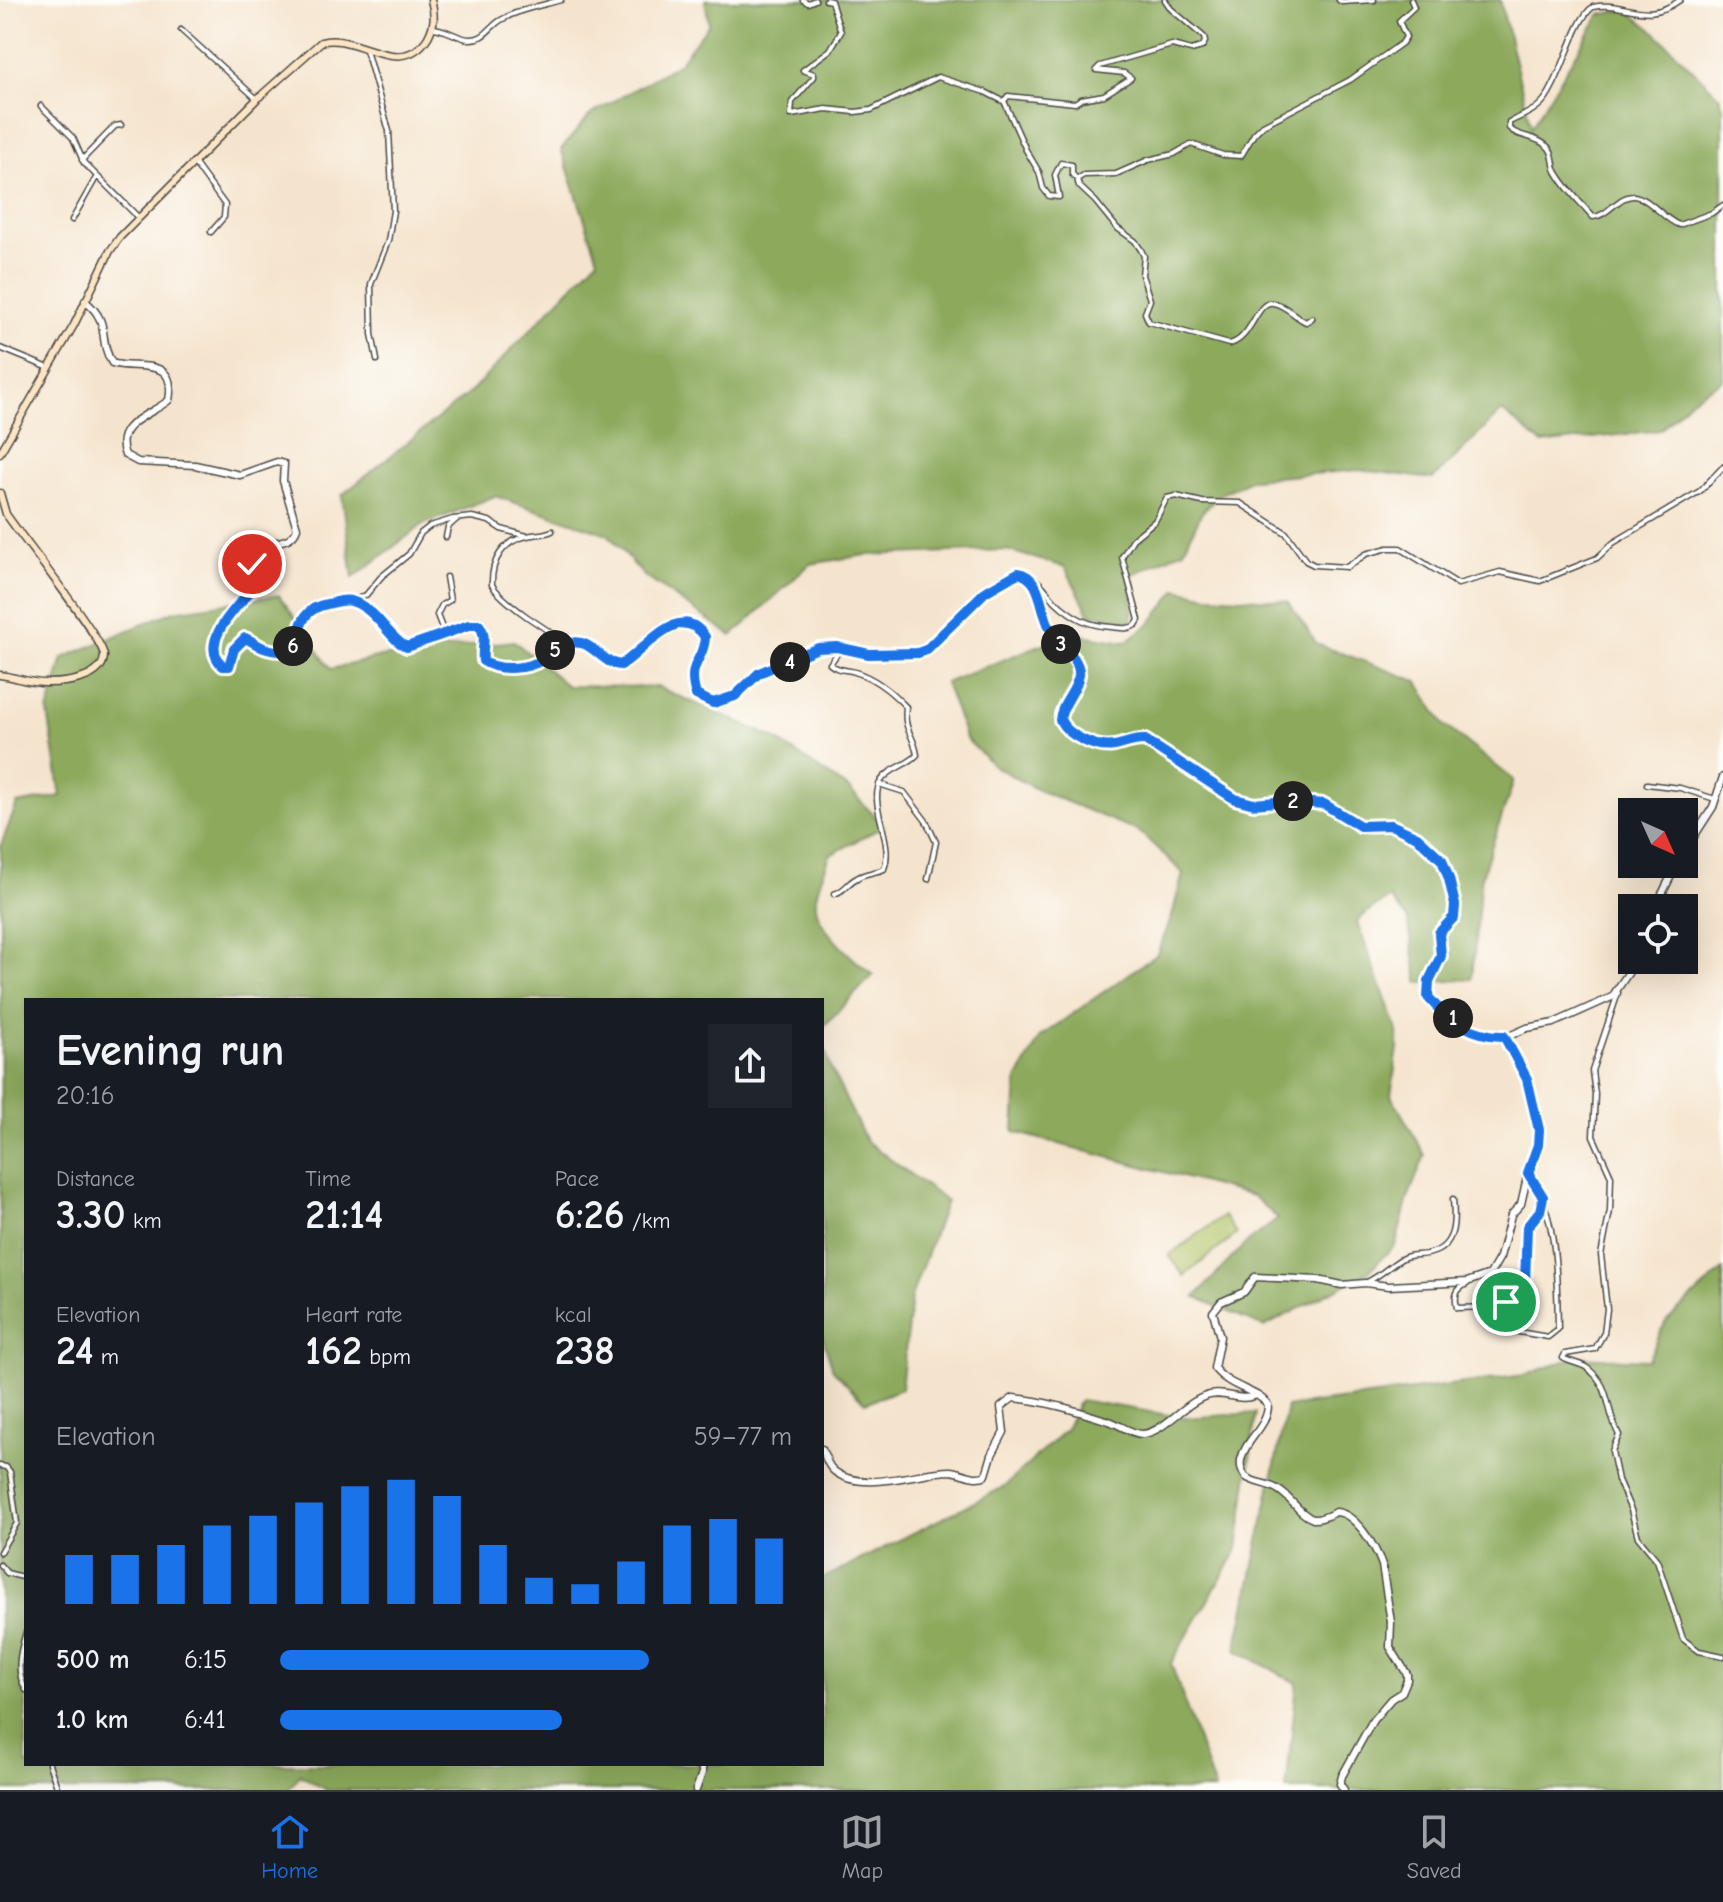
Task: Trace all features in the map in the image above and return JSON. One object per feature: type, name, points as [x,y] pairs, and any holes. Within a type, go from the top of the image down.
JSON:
[{"type":"main road","points":[[0,453],[110,251],[138,217],[257,99],[321,42],[341,40],[386,55],[412,52],[425,42],[433,28],[431,0]]},
{"type":"main road","points":[[0,493],[6,514],[88,627],[104,657],[93,673],[69,682],[42,683],[0,675]]},
{"type":"street","points":[[433,28],[446,29],[470,39],[481,37],[496,23],[522,10],[561,0]]},
{"type":"street","points":[[803,0],[808,3],[815,0]]},
{"type":"street","points":[[826,0],[831,1],[835,9],[841,32],[830,50],[803,70],[814,74],[814,77],[792,102],[791,115],[826,109],[871,110],[938,77],[985,92],[1004,101],[1049,196],[1059,197],[1055,175],[1061,163],[1072,165],[1072,174],[1079,186],[1117,228],[1135,241],[1144,256],[1142,275],[1150,300],[1145,313],[1149,322],[1229,344],[1246,336],[1261,308],[1267,304],[1273,303],[1288,310],[1302,321],[1312,318]]},
{"type":"street","points":[[1004,101],[1008,96],[1020,95],[1075,103],[1104,95],[1131,78],[1124,73],[1096,70],[1100,66],[1172,45],[1185,50],[1202,47],[1204,37],[1165,0]]},
{"type":"street","points":[[1339,0],[1374,0]]},
{"type":"street","points":[[1077,179],[1084,175],[1116,174],[1148,160],[1174,154],[1191,144],[1223,155],[1241,156],[1263,125],[1350,80],[1402,43],[1406,37],[1399,21],[1414,7],[1411,0]]},
{"type":"street","points":[[1680,0],[1662,9],[1637,9],[1618,2],[1605,2],[1591,8],[1581,18],[1565,63],[1547,97],[1537,107],[1509,122],[1509,128],[1513,133],[1535,137],[1547,147],[1552,153],[1555,170],[1593,217],[1604,216],[1625,198],[1633,196],[1679,225],[1712,213],[1723,205]]},
{"type":"street","points":[[181,30],[257,99]]},
{"type":"street","points":[[366,50],[389,131],[393,211],[388,241],[371,284],[372,334],[377,360]]},
{"type":"street","points":[[41,106],[73,138],[82,160],[138,217]]},
{"type":"street","points":[[82,160],[115,126],[121,125]]},
{"type":"street","points":[[193,162],[225,205],[224,217],[211,232]]},
{"type":"street","points":[[72,220],[97,176]]},
{"type":"street","points":[[85,301],[102,320],[112,363],[151,366],[160,369],[168,380],[169,400],[138,417],[123,445],[125,455],[138,462],[195,465],[240,475],[277,462],[284,464],[283,481],[297,528],[295,534],[285,541],[268,543],[255,554],[252,589],[223,624],[214,644],[218,663],[223,666],[229,666],[234,649],[245,638],[263,648],[286,650],[296,642],[302,620],[311,608],[345,600],[353,601],[384,623],[394,637],[407,647],[469,625],[479,625],[485,638],[483,661],[490,666],[505,668],[532,664],[569,643],[579,642],[590,646],[604,659],[621,665],[665,629],[681,622],[691,624],[705,637],[692,672],[692,683],[696,695],[713,703],[735,696],[759,673],[818,648],[841,648],[869,654],[918,653],[932,645],[985,592],[1018,573],[1037,579],[1056,602],[1075,618],[1091,625],[1131,628],[1139,620],[1122,557],[1133,539],[1155,521],[1167,498],[1176,496],[1202,502],[1240,503],[1286,533],[1306,561],[1314,565],[1347,567],[1366,554],[1400,548],[1458,584],[1500,572],[1540,581],[1597,558],[1613,543],[1700,491],[1723,467]]},
{"type":"street","points":[[0,348],[49,368]]},
{"type":"street","points":[[353,601],[366,595],[381,577],[409,554],[426,529],[459,518],[483,519],[501,529],[527,536]]},
{"type":"street","points":[[446,537],[450,525],[459,518]]},
{"type":"street","points":[[552,531],[527,536],[500,552],[493,567],[492,585],[504,600],[569,643]]},
{"type":"street","points":[[1025,574],[1035,585],[1049,627],[1078,666],[1079,678],[1060,720],[1072,735],[1112,747],[1137,739],[1145,740],[1235,799],[1254,804],[1287,801],[1324,804],[1360,826],[1391,825],[1401,829],[1436,853],[1449,879],[1455,905],[1454,917],[1439,933],[1441,956],[1429,981],[1428,997],[1467,1028],[1483,1035],[1504,1036],[1554,1023],[1600,1004],[1619,989]]},
{"type":"street","points":[[444,633],[437,615],[442,605],[450,600],[446,577]]},
{"type":"street","points":[[834,894],[840,893],[859,876],[884,869],[888,851],[878,811],[879,784],[917,755],[916,745],[904,723],[906,707],[895,694],[878,683],[856,672],[837,670],[830,664],[841,648]]},
{"type":"street","points":[[1698,831],[1723,777]]},
{"type":"street","points":[[879,784],[904,792],[926,821],[936,842],[928,879]]},
{"type":"street","points":[[1647,784],[1680,788],[1715,799]]},
{"type":"street","points":[[1628,974],[1619,989],[1592,1071],[1595,1094],[1593,1136],[1611,1176],[1610,1211],[1601,1255],[1607,1309],[1604,1333],[1595,1349],[1570,1352],[1563,1358],[1588,1368],[1606,1388],[1613,1424],[1619,1435],[1612,1451],[1618,1480],[1631,1510],[1634,1529],[1657,1560],[1683,1639],[1699,1651],[1723,1656]]},
{"type":"street","points":[[1344,1790],[1340,1784],[1349,1762],[1382,1708],[1405,1688],[1407,1674],[1390,1647],[1391,1622],[1382,1565],[1355,1522],[1342,1512],[1314,1519],[1279,1490],[1251,1479],[1241,1470],[1246,1447],[1268,1412],[1264,1400],[1230,1384],[1214,1368],[1220,1337],[1213,1318],[1215,1306],[1244,1292],[1255,1277],[1389,1286],[1482,1279],[1496,1267],[1511,1215],[1521,1204],[1538,1145],[1539,1130],[1527,1079],[1504,1036]]},
{"type":"street","points":[[1513,1331],[1544,1337],[1551,1336],[1558,1329],[1556,1274],[1548,1208],[1528,1173]]},
{"type":"street","points":[[1472,1280],[1458,1289],[1457,1308],[1490,1307],[1506,1302],[1517,1293],[1527,1277],[1527,1227],[1540,1211],[1543,1197]]},
{"type":"street","points":[[1365,1283],[1403,1257],[1428,1254],[1446,1245],[1454,1225],[1453,1199]]},
{"type":"street","points":[[824,1453],[831,1469],[846,1477],[888,1481],[947,1471],[978,1478],[986,1475],[992,1455],[1003,1437],[1001,1407],[1013,1398],[1052,1403],[1145,1434],[1161,1427],[1204,1396],[1217,1393],[1240,1398],[1256,1395]]},
{"type":"street","points":[[0,1466],[10,1472],[17,1523],[0,1552]]},
{"type":"street","points":[[0,1565],[7,1573],[24,1577]]},
{"type":"street","points":[[24,1639],[19,1675],[24,1686]]},
{"type":"street","points":[[50,1766],[58,1790]]},
{"type":"street","points":[[696,1790],[702,1766]]},
{"type":"green space","points":[[705,0],[1500,0],[1531,127],[1600,15],[1626,9],[1655,32],[1720,97],[1723,107],[1723,380],[1691,399],[1660,430],[1542,444],[1502,411],[1433,479],[1360,470],[1252,479],[1221,494],[1202,512],[1184,550],[1133,574],[1132,622],[1089,613],[1065,567],[1006,550],[866,555],[810,564],[732,636],[643,575],[608,534],[495,496],[422,525],[353,578],[342,495],[473,390],[598,259],[561,149],[590,115],[678,64],[709,24]]},
{"type":"green space","points":[[1177,589],[1209,596],[1288,601],[1317,644],[1417,681],[1444,725],[1514,780],[1481,878],[1472,979],[1418,982],[1408,920],[1390,898],[1357,922],[1397,1030],[1398,1048],[1391,1095],[1425,1155],[1408,1198],[1396,1244],[1368,1272],[1264,1327],[1195,1297],[1244,1245],[1278,1219],[1253,1196],[1014,1132],[1017,1080],[1040,1037],[1157,954],[1172,916],[1183,873],[1140,832],[1036,789],[994,766],[966,739],[945,683],[1070,633],[1125,642],[1150,624]]},
{"type":"green space","points":[[279,595],[331,669],[389,655],[514,641],[567,686],[658,687],[772,737],[849,789],[884,826],[830,855],[816,897],[818,913],[829,933],[873,975],[824,1026],[824,998],[24,998],[24,1766],[824,1766],[824,1578],[1004,1487],[1066,1429],[1080,1400],[1186,1418],[1256,1413],[1238,1549],[1171,1663],[1215,1790],[326,1790],[300,1775],[288,1790],[0,1790],[1,845],[17,804],[61,796],[48,712],[63,658],[174,611]]},
{"type":"green space","points":[[824,1047],[831,1069],[866,1141],[946,1201],[911,1297],[901,1389],[865,1403],[833,1370],[824,1341]]},
{"type":"green space","points":[[1224,1216],[1237,1234],[1184,1276],[1169,1255]]},
{"type":"green space","points":[[1723,1270],[1723,1790],[1286,1790],[1297,1683],[1236,1650],[1287,1407],[1525,1375],[1576,1357],[1648,1360],[1666,1321]]},
{"type":"route","points":[[252,564],[252,589],[223,624],[214,644],[218,663],[223,666],[229,666],[234,649],[245,638],[271,650],[292,648],[302,620],[311,608],[345,600],[353,601],[384,623],[394,637],[407,647],[469,625],[479,625],[485,638],[483,661],[490,666],[505,668],[532,664],[543,660],[559,647],[579,642],[590,646],[604,659],[621,665],[653,637],[681,622],[701,630],[705,637],[705,644],[692,672],[692,683],[696,695],[713,703],[735,696],[759,673],[818,648],[837,647],[869,654],[918,653],[926,650],[985,592],[1018,573],[1025,574],[1035,585],[1049,627],[1078,666],[1079,678],[1060,714],[1064,729],[1072,735],[1112,747],[1137,739],[1145,740],[1235,799],[1254,804],[1309,801],[1324,804],[1366,828],[1391,825],[1401,829],[1417,837],[1442,860],[1455,905],[1454,917],[1439,933],[1441,956],[1426,990],[1428,997],[1467,1028],[1483,1035],[1504,1036],[1531,1089],[1539,1130],[1538,1145],[1528,1173],[1543,1197],[1542,1206],[1527,1227],[1527,1277],[1517,1293],[1506,1302]]}]
